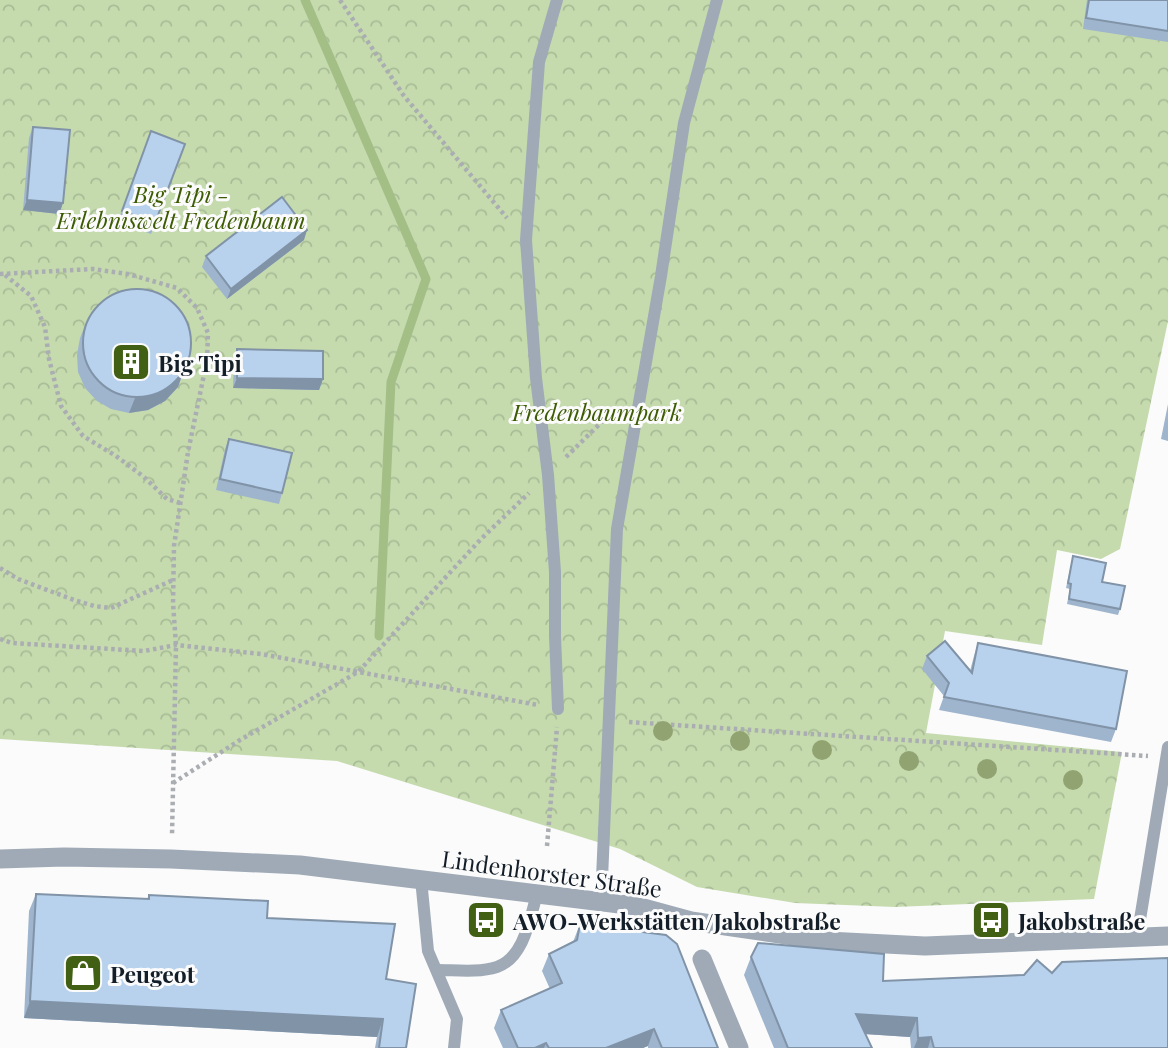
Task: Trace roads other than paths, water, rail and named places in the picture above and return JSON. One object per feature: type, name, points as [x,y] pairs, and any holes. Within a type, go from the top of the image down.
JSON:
[{"type":"street","name":"Lindenhorster Straße","points":[[0,859],[171,859],[300,865],[636,906],[691,921],[827,941],[925,946],[1168,936]]},
{"type":"street","points":[[702,959],[739,1048]]},
{"type":"lane","points":[[557,0],[538,62],[526,240],[555,572],[558,709]]},
{"type":"lane","points":[[601,902],[617,529],[661,276],[684,123],[717,0]]},
{"type":"lane","points":[[1137,938],[1167,752]]},
{"type":"lane","points":[[421,879],[428,951],[457,1019],[454,1048]]},
{"type":"lane","points":[[437,970],[485,970],[499,967],[512,958],[522,941],[537,894]]},
{"type":"waterway","points":[[305,0],[426,279],[391,382],[379,636]]},
{"type":"place","name":"Big Tipi","points":[[131,362]]},
{"type":"place","name":"AWO-Werkstätten/Jakobstraße","points":[[486,920]]},
{"type":"place","name":"Jakobstraße","points":[[991,920]]},
{"type":"place","name":"Peugeot","points":[[83,973]]},
{"type":"park label","name":"Big Tipi - Erlebniswelt Fredenbaum","points":[[181,206]]},
{"type":"park label","name":"Fredenbaumpark","points":[[597,411]]}]
